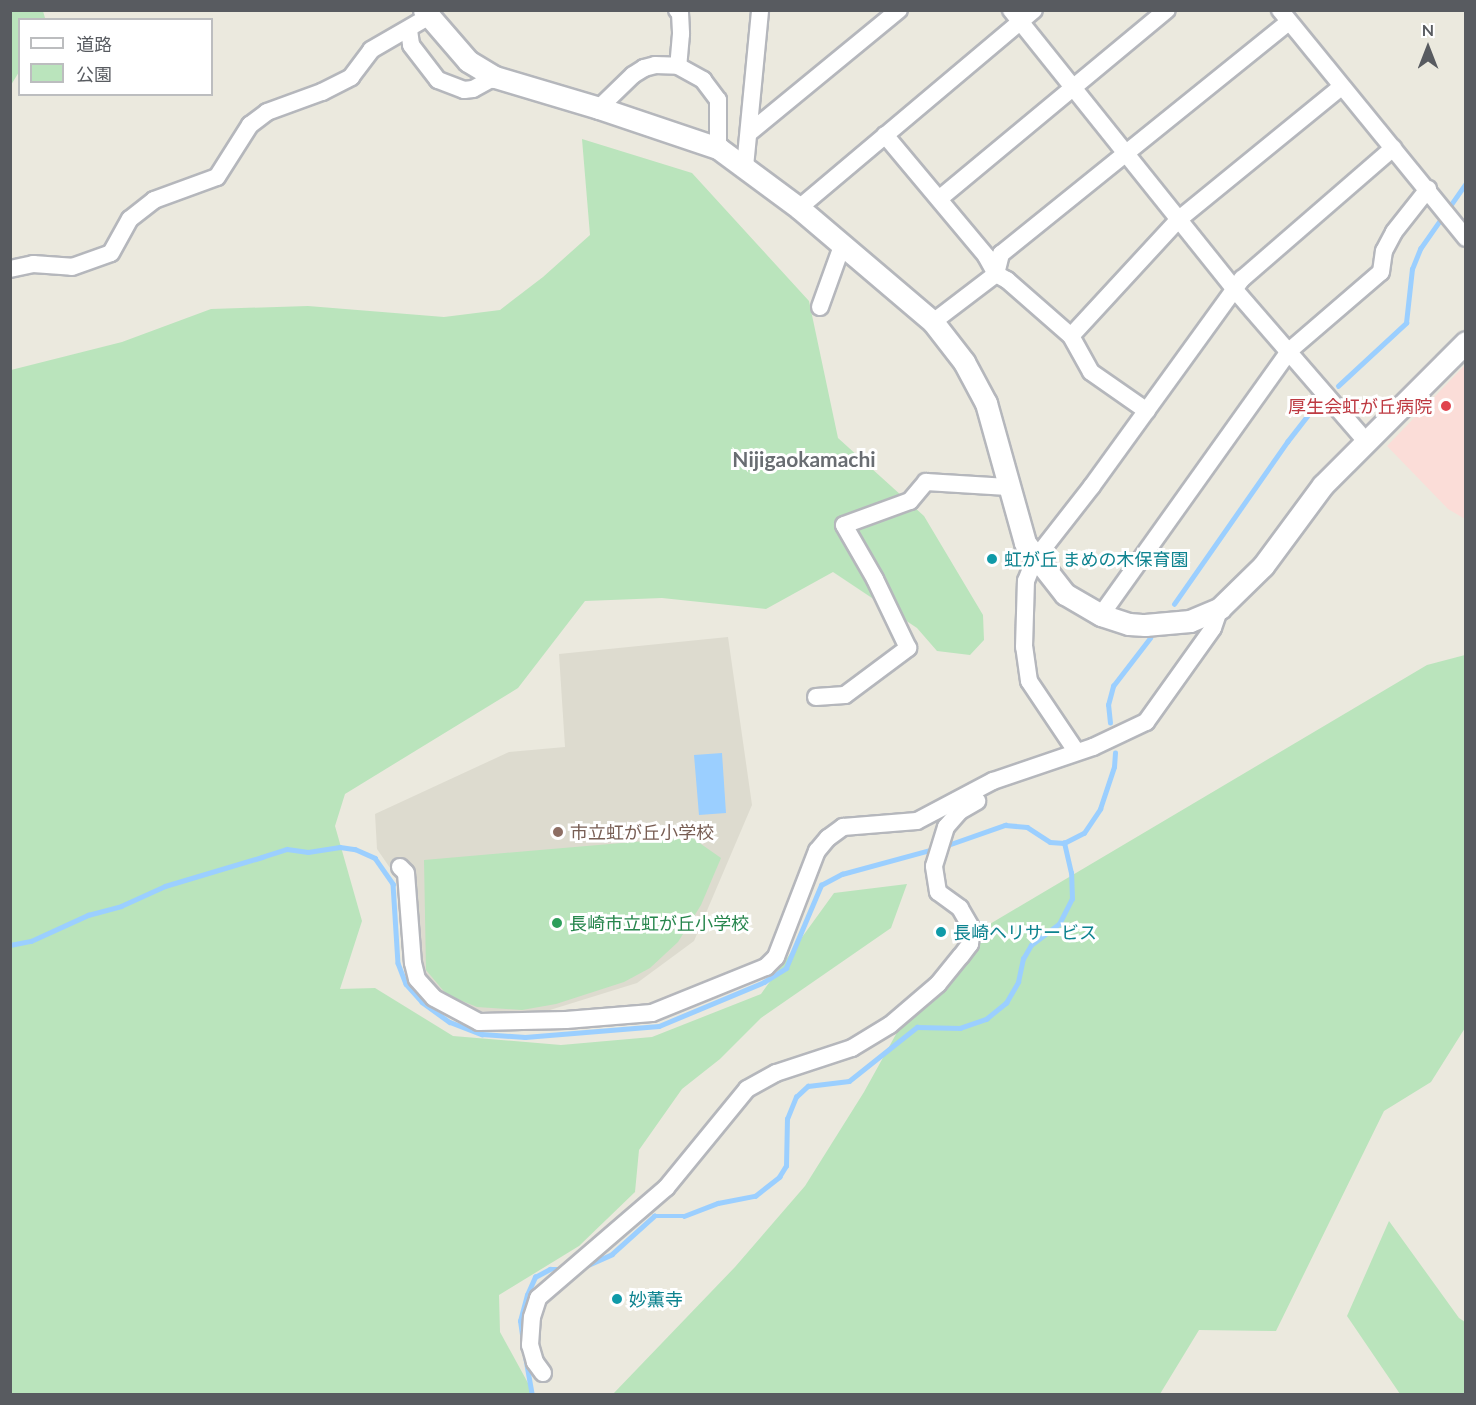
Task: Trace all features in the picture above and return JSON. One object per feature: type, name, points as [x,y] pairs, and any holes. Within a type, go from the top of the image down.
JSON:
[{"type":"street","points":[[676,10],[680,13],[681,34],[678,66]]},
{"type":"street","points":[[745,167],[760,10]]},
{"type":"street","points":[[749,133],[899,10]]},
{"type":"street","points":[[799,208],[885,135],[1016,16],[1034,10]]},
{"type":"street","points":[[939,199],[1167,10]]},
{"type":"street","points":[[10,269],[33,264],[72,267],[111,253],[130,219],[154,200],[217,177],[250,125],[267,112],[322,92],[351,77],[371,50],[409,30],[426,14],[468,61],[495,77],[599,108],[718,148],[799,208],[933,322],[964,362],[986,403],[1025,543],[1035,559],[1065,594],[1101,615],[1129,624],[1145,626],[1190,621],[1220,608],[1251,578],[1323,485],[1365,440],[1466,342]]},
{"type":"street","points":[[1016,16],[1235,290],[1365,440]]},
{"type":"street","points":[[933,322],[996,274],[1001,254],[1285,16],[1466,238]]},
{"type":"street","points":[[409,30],[411,45],[438,80],[464,90],[495,77]]},
{"type":"street","points":[[599,108],[633,75],[644,68],[655,65],[678,66],[703,80],[718,100],[718,148]]},
{"type":"street","points":[[1071,336],[1178,220],[1341,87]]},
{"type":"street","points":[[885,135],[986,256],[996,274],[1007,280],[1071,336],[1091,372],[1147,411]]},
{"type":"street","points":[[1076,751],[1029,681],[1024,647],[1026,581],[1035,559],[1092,486],[1242,279],[1393,148]]},
{"type":"street","points":[[1101,615],[1289,351],[1381,272],[1384,251],[1394,232],[1428,189]]},
{"type":"street","points":[[820,307],[842,246]]},
{"type":"street","points":[[816,697],[845,695],[908,648],[875,579],[844,525],[910,501],[926,482],[1008,487]]},
{"type":"street","points":[[400,867],[406,873],[413,963],[417,979],[434,998],[479,1022],[566,1020],[652,1013],[766,967],[776,957],[817,851],[828,838],[843,827],[916,821],[993,781],[1093,747],[1146,722],[1213,628],[1220,608]]},
{"type":"street","points":[[543,1372],[535,1362],[530,1345],[532,1317],[538,1298],[666,1188],[747,1089],[776,1073],[852,1048],[890,1025],[938,984],[970,944],[972,929],[960,908],[938,892],[935,884],[936,860],[946,827],[960,811],[991,793],[993,781]]},
{"type":"shaded area","name":"厚生会虹が丘病院","points":[[1465,365],[1465,519],[1448,509],[1387,446]]},
{"type":"shaded area","name":"市立虹が丘小学校","points":[[728,637],[752,805],[694,941],[637,983],[537,1014],[475,1011],[444,995],[423,973],[401,884],[377,849],[375,814],[509,752],[565,747],[559,654]]},
{"type":"green space","points":[[11,10],[43,11],[45,18],[18,18],[18,74],[11,85]]},
{"type":"green space","points":[[582,139],[692,173],[809,301],[838,438],[924,516],[983,615],[984,640],[970,655],[937,651],[917,628],[833,572],[766,609],[662,598],[585,601],[518,688],[345,794],[335,826],[362,921],[340,989],[375,988],[453,1036],[561,1045],[652,1037],[761,994],[834,893],[907,884],[891,928],[761,1018],[720,1059],[682,1089],[639,1150],[635,1192],[579,1246],[499,1295],[500,1332],[534,1394],[11,1394],[11,370],[122,342],[211,309],[308,306],[444,317],[500,310],[543,277],[590,235]]},
{"type":"green space","points":[[1465,655],[1465,1028],[1431,1082],[1384,1111],[1276,1331],[1199,1330],[1160,1394],[613,1394],[735,1267],[805,1186],[864,1092],[921,989],[968,937],[1427,665]]},
{"type":"green space","name":"長崎市立虹が丘小学校","points":[[691,837],[721,858],[701,905],[678,942],[650,968],[624,982],[556,1004],[522,1010],[477,1007],[447,995],[426,970],[424,860]]},
{"type":"green space","points":[[1389,1221],[1459,1318],[1465,1322],[1465,1394],[1400,1394],[1347,1316]]},
{"type":"water","points":[[722,753],[726,813],[699,815],[694,755]]},
{"type":"waterway","points":[[1338,386],[1406,323],[1412,269],[1420,249],[1466,183]]},
{"type":"waterway","points":[[1174,604],[1287,442],[1318,402]]},
{"type":"waterway","points":[[1110,723],[1108,705],[1113,686],[1150,638]]},
{"type":"waterway","points":[[579,1269],[612,1254],[654,1216],[684,1216],[718,1203],[755,1196],[779,1177],[786,1166],[787,1119],[796,1097],[808,1086],[849,1081],[917,1027],[960,1028],[986,1019],[1006,1003],[1018,982],[1023,959],[1031,945],[1059,924],[1072,899],[1071,873],[1064,843],[1084,833],[1100,809],[1114,767],[1115,753]]},
{"type":"waterway","points":[[945,846],[1005,825],[1027,827],[1050,842],[1064,843]]},
{"type":"waterway","points":[[10,945],[31,941],[88,915],[121,906],[165,886],[287,849],[308,852],[340,847],[355,849],[375,858],[393,884],[398,963],[406,984],[422,1002],[450,1022],[482,1034],[525,1037],[659,1026],[764,982],[786,968],[821,885],[842,874],[934,849]]},
{"type":"waterway","points":[[523,1342],[520,1321],[535,1277],[550,1269],[565,1269]]},
{"type":"waterway","points":[[526,1359],[532,1394]]},
{"type":"place","name":"厚生会虹が丘病院","points":[[1446,406]]},
{"type":"place","name":"虹が丘 まめの木保育園","points":[[992,559]]},
{"type":"place","name":"市立虹が丘小学校","points":[[558,832]]},
{"type":"place","name":"長崎市立虹が丘小学校","points":[[557,923]]},
{"type":"place","name":"長崎ヘリサービス","points":[[941,932]]},
{"type":"place","name":"妙薫寺","points":[[617,1299]]},
{"type":"district","name":"Nijigaokamachi","points":[[804,459]]}]
